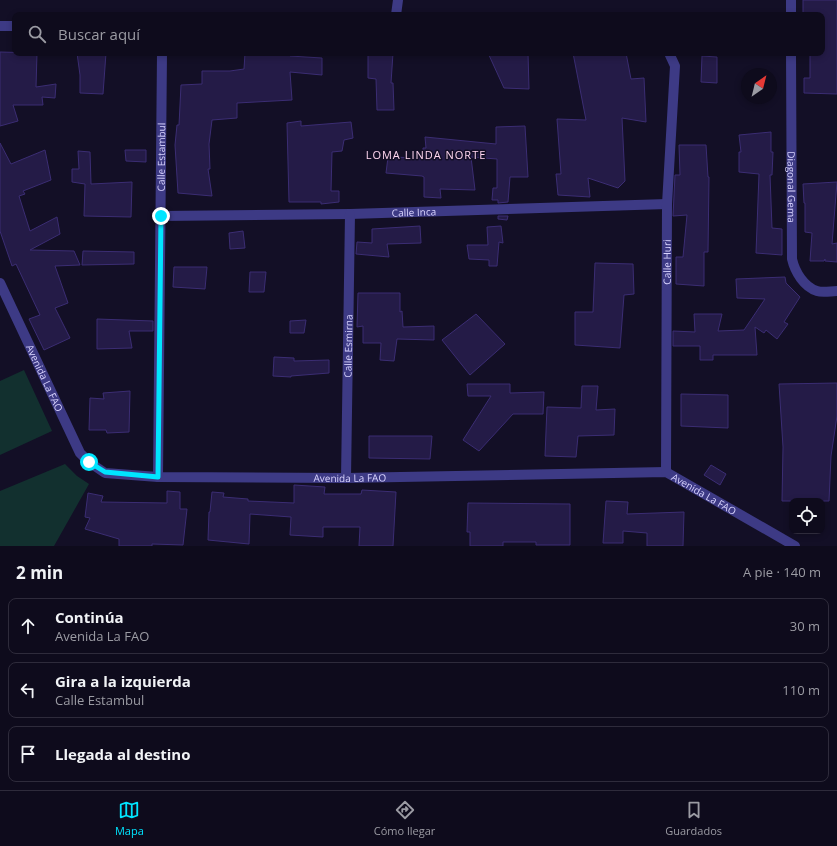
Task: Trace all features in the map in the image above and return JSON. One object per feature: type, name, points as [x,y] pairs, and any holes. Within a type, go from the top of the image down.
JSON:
[{"type":"street","points":[[396,12],[398,0]]},
{"type":"street","points":[[791,0],[791,12]]},
{"type":"street","points":[[0,26],[12,26]]},
{"type":"street","name":"Calle Estambul","points":[[158,477],[162,56]]},
{"type":"street","name":"Calle Huri","points":[[666,472],[667,204],[675,66],[670,56]]},
{"type":"street","name":"Diagonal Gema","points":[[791,56],[792,259],[797,273],[808,285],[818,291],[837,291]]},
{"type":"street","name":"Calle Inca","points":[[161,216],[350,214],[667,204]]},
{"type":"street","name":"Calle Esmirna","points":[[346,478],[350,214]]},
{"type":"street","name":"Avenida La FAO","points":[[0,283],[80,453],[89,462],[105,472],[158,477],[346,478],[666,472],[795,546]]},
{"type":"green space","points":[[24,370],[52,431],[0,455],[0,381]]},
{"type":"green space","points":[[65,464],[77,476],[89,484],[54,546],[0,546],[0,491]]},
{"type":"building","points":[[803,0],[837,0],[837,94],[804,93],[804,78],[810,78],[810,56],[825,56],[825,12],[803,12]]},
{"type":"building","points":[[0,52],[12,52],[12,56],[37,56],[36,87],[56,84],[55,98],[42,97],[43,105],[13,105],[18,121],[0,126]]},
{"type":"building","points":[[77,56],[106,56],[103,94],[80,93],[80,75]]},
{"type":"building","points":[[245,56],[322,58],[322,75],[290,72],[292,100],[237,103],[237,118],[212,120],[209,144],[210,169],[208,169],[212,196],[178,193],[175,145],[177,125],[179,125],[181,85],[202,84],[202,71],[230,71],[244,69]]},
{"type":"building","points":[[368,56],[393,56],[391,83],[393,83],[394,110],[377,110],[376,79],[368,78]]},
{"type":"building","points":[[489,56],[528,56],[529,89],[504,88]]},
{"type":"building","points":[[574,56],[627,56],[631,79],[644,78],[646,122],[622,118],[625,181],[618,188],[588,178],[590,197],[558,195],[556,174],[561,174],[557,119],[586,120]]},
{"type":"building","points":[[702,56],[717,57],[717,83],[701,82]]},
{"type":"building","points":[[301,121],[301,126],[351,122],[353,138],[344,140],[342,151],[332,152],[331,191],[339,191],[339,202],[321,204],[321,202],[289,202],[287,123]]},
{"type":"building","points":[[525,126],[528,177],[510,177],[508,202],[498,203],[498,200],[492,200],[493,188],[497,188],[497,159],[471,157],[475,190],[440,189],[441,198],[424,197],[424,177],[422,176],[386,173],[388,157],[423,158],[423,148],[426,148],[425,137],[496,144],[496,127]]},
{"type":"building","points":[[771,132],[771,152],[773,152],[772,175],[770,175],[772,228],[782,229],[782,255],[756,253],[759,174],[739,172],[739,152],[741,152],[739,135]]},
{"type":"building","points":[[0,143],[11,164],[45,150],[51,180],[23,191],[25,194],[19,196],[30,231],[57,217],[60,234],[30,250],[74,251],[80,265],[55,266],[68,303],[55,308],[70,338],[44,350],[29,319],[40,315],[16,264],[12,266],[0,231]]},
{"type":"building","points":[[679,145],[706,145],[709,177],[708,252],[704,252],[704,286],[676,284],[676,257],[683,257],[687,215],[673,216],[675,175],[680,175]]},
{"type":"building","points":[[125,150],[146,150],[146,162],[126,161]]},
{"type":"building","points":[[78,151],[90,152],[91,184],[132,182],[131,217],[84,216],[85,184],[72,182],[72,169],[79,169]]},
{"type":"building","points":[[837,182],[832,244],[837,243],[837,262],[825,261],[825,259],[824,261],[810,261],[812,233],[805,232],[805,203],[803,184]]},
{"type":"building","points":[[498,216],[508,216],[507,220],[498,219]]},
{"type":"building","points":[[420,226],[421,243],[387,244],[389,257],[356,254],[357,242],[372,243],[372,229]]},
{"type":"building","points":[[501,226],[503,243],[499,242],[497,266],[489,266],[489,260],[469,259],[467,245],[488,245],[487,227]]},
{"type":"building","points":[[243,231],[245,248],[230,249],[229,233]]},
{"type":"building","points":[[83,251],[134,252],[134,264],[82,265]]},
{"type":"building","points":[[595,263],[633,264],[634,294],[624,295],[620,348],[575,345],[575,312],[593,312]]},
{"type":"building","points":[[174,267],[207,267],[205,289],[173,287]]},
{"type":"building","points":[[250,272],[266,272],[264,292],[249,292]]},
{"type":"building","points":[[785,277],[786,283],[800,297],[784,322],[788,324],[777,339],[766,330],[764,333],[755,327],[757,355],[713,355],[713,360],[700,360],[700,346],[673,346],[673,331],[695,332],[694,314],[722,314],[718,331],[744,330],[765,299],[737,298],[736,279]]},
{"type":"building","points":[[358,293],[400,293],[400,312],[402,311],[403,327],[434,326],[434,340],[397,339],[394,361],[380,360],[381,343],[363,343],[363,326],[357,327]]},
{"type":"building","points":[[476,314],[505,344],[470,375],[442,340]]},
{"type":"building","points":[[97,319],[153,321],[153,331],[129,331],[132,348],[97,349]]},
{"type":"building","points":[[306,320],[304,333],[290,333],[290,321]]},
{"type":"building","points":[[274,357],[294,358],[294,361],[329,360],[329,373],[291,377],[273,376]]},
{"type":"building","points":[[837,383],[837,416],[831,456],[829,501],[825,501],[825,498],[789,498],[789,501],[782,501],[783,447],[779,384]]},
{"type":"building","points":[[467,384],[510,384],[510,393],[544,392],[543,414],[513,414],[479,451],[463,440],[491,396],[468,396]]},
{"type":"building","points":[[582,386],[598,386],[596,410],[615,409],[614,435],[578,436],[576,457],[545,456],[547,407],[581,408]]},
{"type":"building","points":[[130,391],[129,432],[107,433],[106,430],[89,430],[90,398],[104,399],[103,393]]},
{"type":"building","points":[[681,394],[728,395],[728,428],[681,426]]},
{"type":"building","points":[[369,436],[432,436],[430,459],[369,458]]},
{"type":"building","points":[[711,465],[726,474],[720,485],[704,475]]},
{"type":"building","points":[[294,485],[325,487],[324,494],[361,494],[362,490],[396,492],[393,546],[359,546],[360,527],[323,527],[323,537],[290,535],[291,517],[250,514],[249,544],[208,540],[209,512],[212,492],[224,493],[223,497],[248,499],[248,501],[294,503]]},
{"type":"building","points":[[167,491],[180,492],[180,509],[187,509],[183,545],[152,544],[152,546],[119,546],[119,539],[85,529],[90,518],[85,517],[88,493],[103,496],[101,502],[167,503]]},
{"type":"building","points":[[606,501],[628,502],[627,514],[684,512],[683,546],[647,546],[647,533],[623,531],[623,543],[603,543]]},
{"type":"building","points":[[468,503],[570,504],[570,545],[536,545],[536,542],[503,542],[503,546],[470,546],[470,532],[467,532]]},
{"type":"district","name":"LOMA LINDA NORTE","points":[[426,155]]},
{"type":"route","points":[[89,462],[105,472],[158,477],[161,216]]}]
